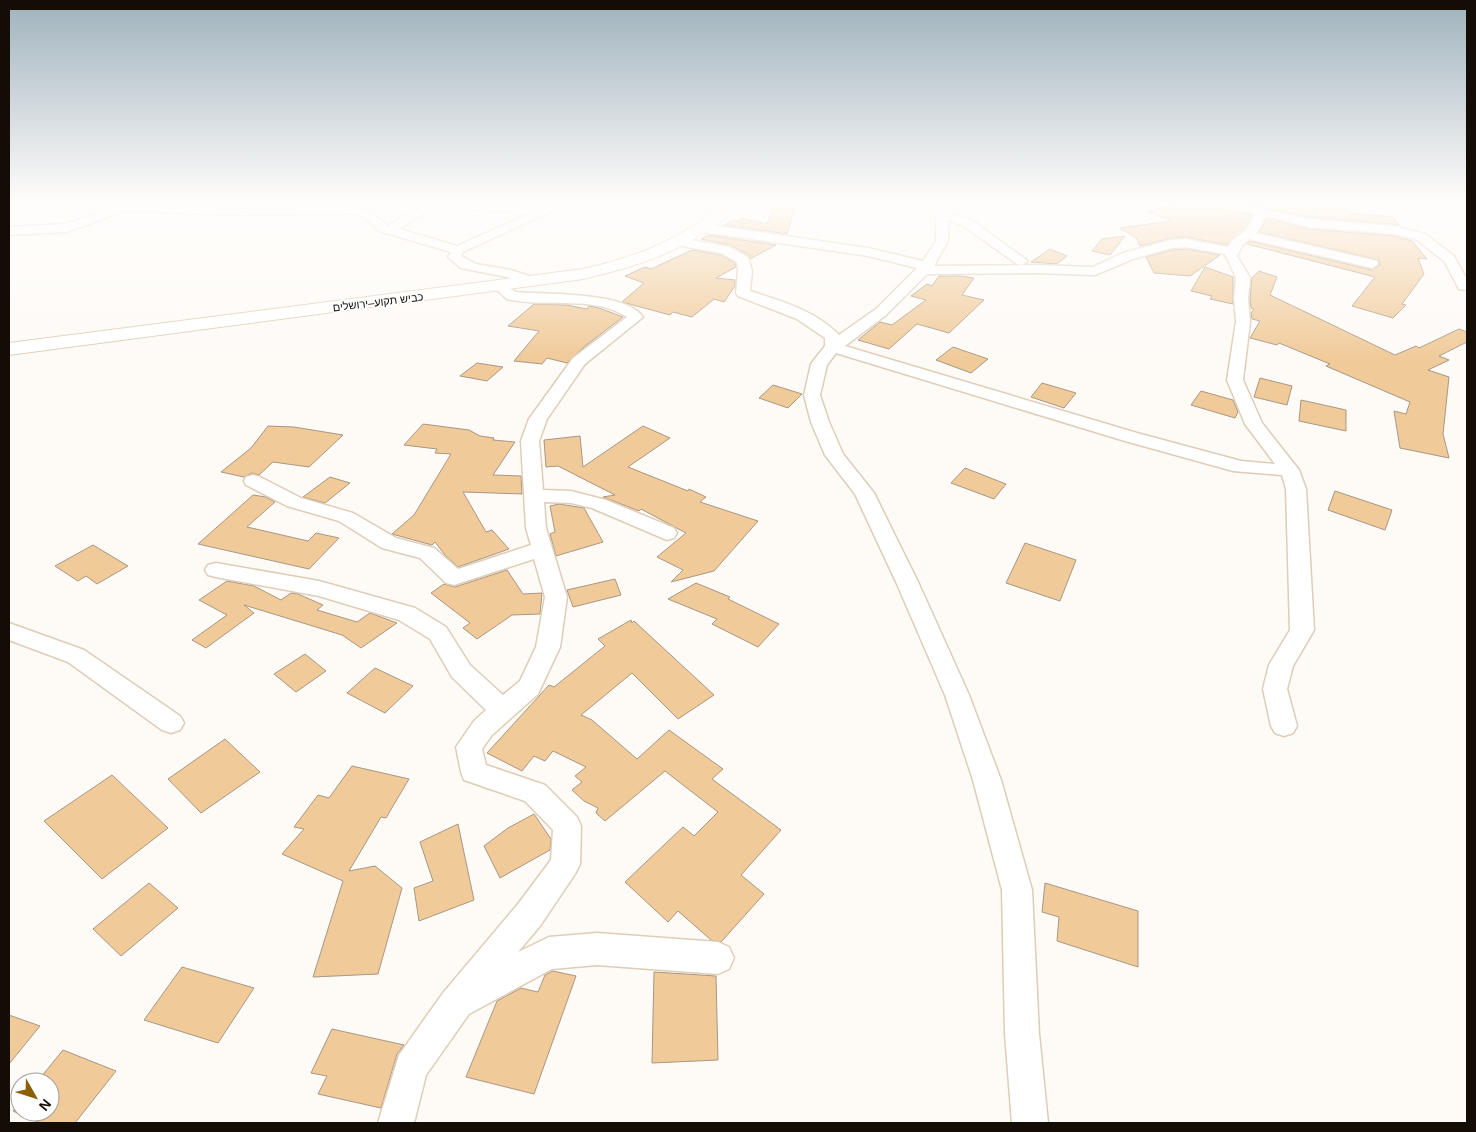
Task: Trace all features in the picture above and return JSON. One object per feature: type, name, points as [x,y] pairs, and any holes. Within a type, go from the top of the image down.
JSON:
[{"type":"main road","name":"כביש תקוע–ירושלים","points":[[9,349],[530,282],[618,267],[649,257]]},
{"type":"street","points":[[454,257],[458,261],[475,267],[511,274],[530,282]]},
{"type":"street","points":[[737,257],[743,260],[745,272],[743,293],[793,311],[821,326],[833,337],[833,347]]},
{"type":"street","points":[[885,257],[925,268],[1095,271],[1126,257]]},
{"type":"street","points":[[932,257],[925,268],[881,312],[833,347],[818,364],[812,395],[820,422],[834,455],[864,493],[908,584],[957,695],[988,780],[1017,890],[1022,1034],[1030,1123]]},
{"type":"street","points":[[1016,257],[1022,261]]},
{"type":"street","points":[[1231,257],[1243,278],[1241,298],[1244,322],[1235,380],[1254,424],[1290,470],[1296,489],[1302,630],[1281,664],[1275,689],[1284,726]]},
{"type":"street","points":[[1341,257],[1372,264]]},
{"type":"street","points":[[1446,257],[1464,286],[1467,286]]},
{"type":"street","points":[[396,1123],[411,1068],[455,1005],[529,915],[565,864],[567,826],[535,793],[474,772],[469,747],[483,728],[529,687],[548,647],[556,597],[536,528],[530,442],[538,419],[579,361],[636,317],[620,306],[583,300],[512,296],[504,290],[504,285]]},
{"type":"street","points":[[833,347],[1131,437],[1240,467],[1290,470]]},
{"type":"street","points":[[253,481],[294,502],[346,517],[389,543],[427,553],[454,578],[542,549]]},
{"type":"street","points":[[534,496],[571,497],[599,504],[667,533]]},
{"type":"street","points":[[216,570],[319,589],[407,614],[438,633],[460,670],[503,710]]},
{"type":"street","points":[[9,631],[76,656],[171,723]]},
{"type":"street","points":[[455,1005],[549,953],[597,949],[718,958]]},
{"type":"building","points":[[677,257],[723,257],[735,263],[736,267],[716,278],[735,280],[735,286],[724,302],[714,299],[692,317],[673,312],[670,315],[622,302],[644,283],[625,276],[645,267],[651,269]]},
{"type":"building","points":[[1039,257],[1066,257],[1057,264],[1031,262]]},
{"type":"building","points":[[1146,257],[1217,257],[1190,276],[1154,273]]},
{"type":"building","points":[[1297,257],[1317,257],[1372,270],[1380,265],[1379,260],[1365,257],[1425,257],[1427,259],[1418,258],[1424,274],[1402,304],[1406,305],[1393,318],[1352,306],[1375,277]]},
{"type":"building","points":[[1205,267],[1233,277],[1233,304],[1210,299],[1212,296],[1191,291]]},
{"type":"building","points":[[1259,271],[1277,277],[1270,295],[1395,355],[1416,346],[1419,348],[1459,329],[1467,332],[1467,342],[1439,356],[1449,360],[1428,370],[1449,377],[1443,434],[1449,458],[1400,448],[1394,411],[1406,414],[1410,402],[1326,366],[1330,364],[1279,343],[1277,345],[1250,338],[1260,321],[1252,319],[1251,313],[1254,309],[1251,308],[1250,298],[1252,278]]},
{"type":"building","points":[[939,276],[974,278],[962,295],[984,300],[949,333],[917,324],[889,349],[858,340],[880,322],[892,325],[926,300],[911,296],[927,284],[932,286]]},
{"type":"building","points":[[534,304],[566,305],[587,309],[589,306],[623,317],[584,347],[567,363],[547,358],[542,364],[514,361],[539,331],[508,326]]},
{"type":"building","points":[[953,347],[988,359],[971,373],[936,360]]},
{"type":"building","points":[[477,363],[503,367],[487,381],[460,376]]},
{"type":"building","points":[[1260,378],[1292,386],[1287,405],[1254,397]]},
{"type":"building","points":[[1042,383],[1076,393],[1064,408],[1031,397]]},
{"type":"building","points":[[773,385],[802,394],[788,408],[759,398]]},
{"type":"building","points":[[1201,391],[1233,400],[1238,412],[1235,418],[1191,405]]},
{"type":"building","points":[[1301,400],[1346,410],[1346,431],[1299,421]]},
{"type":"building","points":[[423,424],[469,430],[480,436],[494,438],[493,440],[515,442],[493,475],[521,476],[522,494],[463,492],[486,532],[492,530],[509,549],[458,567],[435,542],[432,545],[392,534],[414,515],[451,454],[435,453],[437,449],[404,445]]},
{"type":"building","points":[[268,426],[294,427],[343,435],[309,467],[273,462],[259,475],[252,473],[244,477],[221,472],[251,448]]},
{"type":"building","points":[[643,426],[670,438],[628,467],[706,497],[700,502],[758,521],[714,571],[671,582],[683,570],[657,557],[686,533],[641,509],[639,511],[603,497],[615,495],[558,466],[546,467],[544,440],[580,436],[583,467]]},
{"type":"building","points":[[965,468],[1006,484],[994,499],[951,483]]},
{"type":"building","points":[[330,477],[350,483],[325,503],[303,497]]},
{"type":"building","points":[[1335,491],[1392,510],[1385,530],[1328,510]]},
{"type":"building","points":[[253,495],[266,497],[275,502],[247,527],[308,541],[316,533],[339,538],[309,569],[198,544]]},
{"type":"building","points":[[559,504],[584,508],[603,542],[556,556],[550,534],[555,532],[550,506]]},
{"type":"building","points":[[1025,543],[1076,560],[1060,601],[1006,583]]},
{"type":"building","points":[[93,545],[128,566],[97,584],[86,576],[78,581],[55,566]]},
{"type":"building","points":[[507,570],[523,594],[542,593],[540,614],[512,615],[477,639],[463,628],[470,623],[431,593],[444,584],[455,587]]},
{"type":"building","points":[[615,579],[621,595],[573,607],[567,590]]},
{"type":"building","points":[[227,581],[254,586],[281,600],[291,593],[298,594],[323,605],[317,610],[357,622],[370,613],[397,623],[361,648],[342,635],[244,605],[254,613],[206,648],[192,640],[227,615],[199,600]]},
{"type":"building","points":[[696,583],[730,597],[728,599],[779,624],[758,647],[712,624],[717,619],[668,599]]},
{"type":"building","points":[[631,620],[632,623],[634,621],[714,695],[678,719],[632,673],[581,715],[592,720],[637,759],[669,730],[723,769],[712,779],[781,830],[741,875],[764,894],[721,942],[711,940],[678,911],[668,922],[625,882],[683,827],[694,836],[718,812],[665,771],[605,821],[596,813],[598,808],[584,801],[572,790],[582,782],[575,776],[586,767],[553,751],[545,761],[534,756],[522,771],[487,753],[549,685],[554,687],[605,646],[598,639]]},
{"type":"building","points":[[305,654],[326,671],[296,692],[274,674]]},
{"type":"building","points":[[375,668],[413,686],[385,713],[347,693]]},
{"type":"building","points":[[225,739],[260,772],[201,813],[168,779]]},
{"type":"building","points":[[352,766],[409,779],[386,818],[381,817],[349,871],[375,866],[402,888],[378,974],[313,977],[343,881],[282,854],[304,829],[294,827],[318,795],[329,798]]},
{"type":"building","points":[[112,775],[168,828],[102,879],[44,821]]},
{"type":"building","points":[[534,814],[551,839],[550,850],[500,878],[484,846],[508,828]]},
{"type":"building","points":[[458,824],[474,900],[419,921],[414,888],[433,881],[420,842]]},
{"type":"building","points":[[149,883],[178,908],[121,956],[93,929]]},
{"type":"building","points":[[1045,883],[1138,911],[1138,967],[1057,941],[1059,917],[1042,912]]},
{"type":"building","points":[[182,967],[254,988],[218,1043],[144,1020]]},
{"type":"building","points":[[553,971],[576,976],[534,1094],[466,1077],[497,1001],[521,988],[538,992],[545,975]]},
{"type":"building","points":[[654,972],[716,976],[718,1060],[652,1063]]},
{"type":"building","points":[[9,1015],[40,1026],[9,1064]]},
{"type":"building","points":[[332,1029],[404,1045],[397,1054],[381,1108],[318,1094],[327,1076],[311,1073]]},
{"type":"building","points":[[63,1050],[116,1071],[75,1123],[38,1122],[60,1122],[60,1072],[45,1072]]}]
